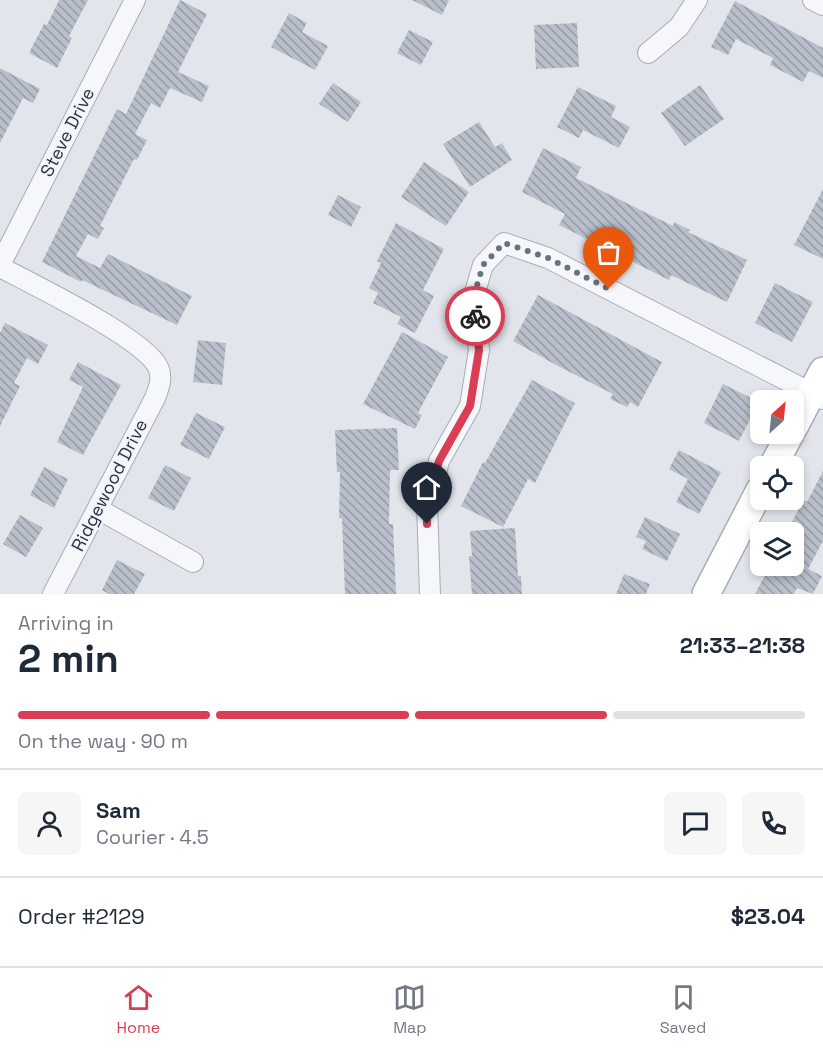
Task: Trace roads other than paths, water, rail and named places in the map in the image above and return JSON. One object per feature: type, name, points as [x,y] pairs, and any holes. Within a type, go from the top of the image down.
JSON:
[{"type":"street","name":"Steve Drive","points":[[0,266],[135,0]]},
{"type":"street","points":[[648,53],[679,27],[696,0]]},
{"type":"street","points":[[813,0],[823,5]]},
{"type":"street","points":[[430,594],[427,504],[439,461],[470,406],[479,350],[473,299],[479,276],[483,265],[504,243],[548,258],[819,388],[804,411]]},
{"type":"street","name":"Ridgewood Drive","points":[[0,266],[126,337],[147,354],[157,365],[161,375],[155,398],[53,594]]},
{"type":"street","points":[[98,508],[193,562]]},
{"type":"street","points":[[706,594],[750,509]]}]
